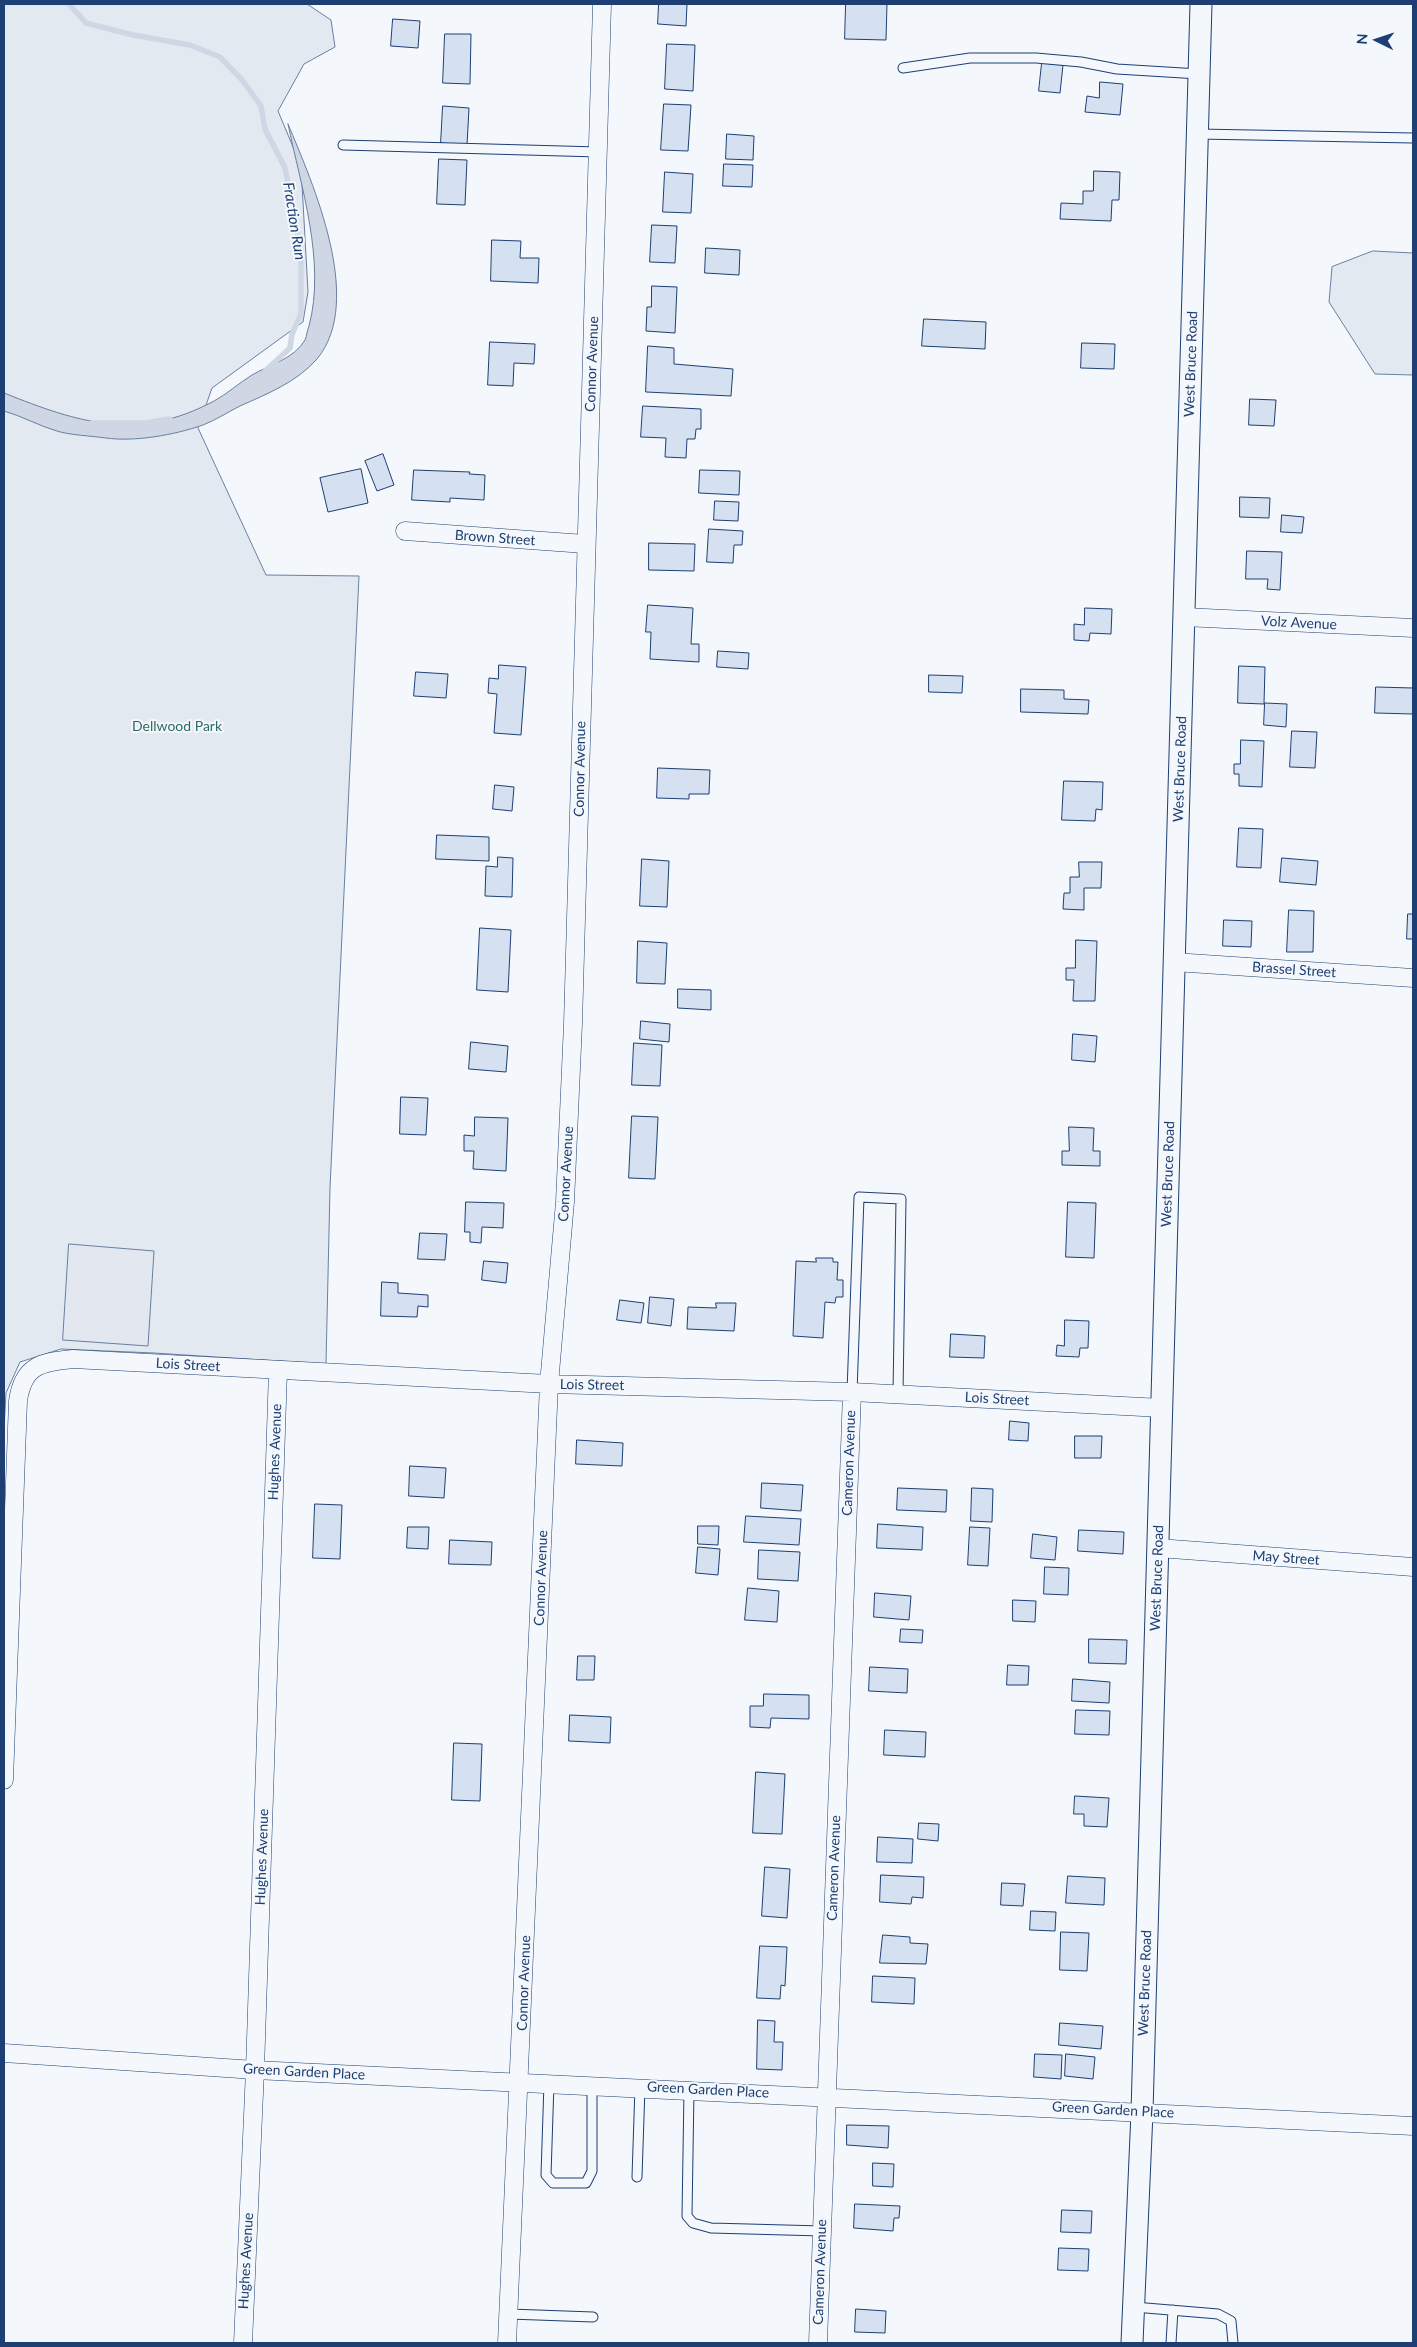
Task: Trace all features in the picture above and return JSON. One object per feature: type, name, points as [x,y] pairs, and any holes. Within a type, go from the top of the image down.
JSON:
[{"type":"street","name":"Connor Avenue","points":[[507,2343],[520,2082],[549,1384],[565,1202],[573,1024],[585,544],[599,152],[602,4]]},
{"type":"street","name":"West Bruce Road","points":[[1132,2343],[1142,2112],[1201,4]]},
{"type":"street","name":"Brown Street","points":[[405,531],[585,544]]},
{"type":"street","name":"Volz Avenue","points":[[1184,618],[1413,628]]},
{"type":"street","name":"Brassel Street","points":[[1174,962],[1413,978]]},
{"type":"street","name":"Lois Street","points":[[4,1780],[18,1401],[20,1384],[27,1374],[40,1364],[73,1359],[549,1384],[852,1392],[1162,1408]]},
{"type":"street","name":"Hughes Avenue","points":[[243,2343],[255,2070],[278,1370]]},
{"type":"street","name":"Cameron Avenue","points":[[818,2343],[852,1392]]},
{"type":"street","name":"May Street","points":[[1158,1548],[1413,1567]]},
{"type":"street","name":"Green Garden Place","points":[[4,2054],[255,2070],[640,2087],[1413,2126]]},
{"type":"lane","points":[[903,68],[970,58],[1036,58],[1081,62],[1117,69],[1199,74]]},
{"type":"lane","points":[[1198,134],[1413,138]]},
{"type":"lane","points":[[342,145],[599,152]]},
{"type":"lane","points":[[852,1392],[859,1197],[901,1199],[898,1394]]},
{"type":"lane","points":[[549,2083],[546,2175],[553,2182],[586,2183],[592,2171],[592,2085]]},
{"type":"lane","points":[[637,2176],[640,2087]]},
{"type":"lane","points":[[688,2090],[687,2216],[693,2224],[712,2228],[822,2231]]},
{"type":"lane","points":[[1134,2307],[1218,2314],[1231,2321],[1233,2343]]},
{"type":"lane","points":[[1172,2343],[1174,2310]]},
{"type":"lane","points":[[509,2314],[593,2317]]},
{"type":"green space","name":"Dellwood Park","points":[[4,4],[307,4],[331,20],[335,47],[304,64],[278,111],[301,166],[308,292],[303,322],[212,388],[198,428],[266,575],[359,576],[330,1188],[326,1364],[61,1349],[20,1362],[6,1393],[4,1430]]},
{"type":"green space","points":[[1373,251],[1413,253],[1413,375],[1375,374],[1329,302],[1332,267]]},
{"type":"shaded area","points":[[288,124],[321,209],[336,275],[336,306],[331,335],[317,359],[281,387],[208,423],[192,429],[154,437],[117,439],[68,434],[4,411],[4,393],[31,404],[83,420],[109,424],[160,421],[186,414],[214,401],[252,375],[288,357],[300,347],[305,340],[309,326],[314,302],[315,276],[310,225]]},
{"type":"shaded area","points":[[69,1244],[154,1251],[148,1346],[63,1340]]},
{"type":"building","points":[[659,4],[687,4],[686,26],[658,24]]},
{"type":"building","points":[[846,4],[887,4],[886,40],[845,39]]},
{"type":"building","points":[[393,19],[420,21],[418,48],[391,46]]},
{"type":"building","points":[[445,34],[471,34],[470,84],[443,83]]},
{"type":"building","points":[[667,44],[695,45],[693,91],[665,89]]},
{"type":"building","points":[[1042,63],[1063,65],[1060,93],[1039,91]]},
{"type":"building","points":[[1100,82],[1123,84],[1120,115],[1085,112],[1087,96],[1099,98]]},
{"type":"building","points":[[664,104],[691,105],[688,151],[661,150]]},
{"type":"building","points":[[443,106],[469,108],[467,145],[441,143]]},
{"type":"building","points":[[727,134],[754,136],[753,160],[726,159]]},
{"type":"building","points":[[439,159],[467,160],[465,205],[437,204]]},
{"type":"building","points":[[724,164],[753,165],[752,187],[723,186]]},
{"type":"building","points":[[1094,171],[1120,172],[1119,200],[1112,200],[1111,221],[1060,219],[1061,203],[1083,204],[1083,191],[1093,191]]},
{"type":"building","points":[[665,172],[693,174],[691,213],[663,212]]},
{"type":"building","points":[[652,225],[677,226],[675,263],[650,262]]},
{"type":"building","points":[[492,240],[521,241],[520,258],[539,258],[538,283],[491,281]]},
{"type":"building","points":[[706,248],[740,250],[739,275],[705,273]]},
{"type":"building","points":[[652,286],[677,287],[675,333],[646,331],[647,307],[651,307]]},
{"type":"building","points":[[924,319],[986,322],[985,349],[922,346]]},
{"type":"building","points":[[490,342],[535,344],[534,364],[514,363],[513,386],[488,385]]},
{"type":"building","points":[[1082,343],[1115,344],[1114,369],[1081,368]]},
{"type":"building","points":[[648,346],[674,348],[674,364],[733,369],[731,396],[646,392]]},
{"type":"building","points":[[1250,399],[1276,400],[1274,426],[1249,425]]},
{"type":"building","points":[[643,406],[701,409],[701,429],[696,429],[695,439],[687,439],[686,458],[665,457],[666,438],[641,437]]},
{"type":"building","points":[[383,454],[394,485],[377,491],[365,461]]},
{"type":"building","points":[[361,469],[368,503],[328,512],[320,478]]},
{"type":"building","points":[[414,470],[470,472],[469,474],[485,475],[484,500],[450,498],[450,502],[412,500]]},
{"type":"building","points":[[700,470],[740,471],[739,495],[699,493]]},
{"type":"building","points":[[1240,497],[1270,498],[1269,518],[1240,517]]},
{"type":"building","points":[[715,501],[739,502],[738,521],[714,520]]},
{"type":"building","points":[[1282,515],[1304,517],[1302,533],[1281,532]]},
{"type":"building","points":[[709,529],[743,531],[742,545],[734,545],[733,563],[707,562]]},
{"type":"building","points":[[649,543],[695,544],[694,571],[649,570]]},
{"type":"building","points":[[1247,551],[1282,552],[1280,590],[1267,589],[1268,579],[1246,579]]},
{"type":"building","points":[[648,605],[693,608],[691,644],[699,644],[699,662],[650,659],[651,632],[646,632]]},
{"type":"building","points":[[1085,608],[1112,609],[1111,634],[1090,633],[1089,641],[1074,640],[1074,624],[1084,625]]},
{"type":"building","points":[[718,651],[749,653],[748,669],[717,667]]},
{"type":"building","points":[[499,665],[526,667],[521,735],[494,733],[497,694],[488,693],[489,678],[498,679]]},
{"type":"building","points":[[1239,666],[1265,667],[1264,704],[1238,703]]},
{"type":"building","points":[[416,672],[448,674],[446,698],[414,696]]},
{"type":"building","points":[[929,675],[963,676],[962,693],[929,692]]},
{"type":"building","points":[[1376,687],[1413,688],[1413,714],[1375,713]]},
{"type":"building","points":[[1021,689],[1064,690],[1064,699],[1089,700],[1088,714],[1021,712]]},
{"type":"building","points":[[1265,703],[1287,704],[1286,727],[1264,725]]},
{"type":"building","points":[[1292,731],[1317,732],[1315,768],[1290,767]]},
{"type":"building","points":[[1241,740],[1264,741],[1262,787],[1239,786],[1239,774],[1234,774],[1234,764],[1240,764]]},
{"type":"building","points":[[658,768],[710,770],[709,794],[689,794],[689,799],[657,798]]},
{"type":"building","points":[[1064,781],[1103,782],[1102,810],[1096,809],[1095,821],[1062,820]]},
{"type":"building","points":[[495,785],[514,787],[512,811],[493,809]]},
{"type":"building","points":[[1239,828],[1263,829],[1261,868],[1237,867]]},
{"type":"building","points":[[437,835],[489,837],[489,861],[436,859]]},
{"type":"building","points":[[498,857],[513,858],[512,897],[485,896],[486,866],[497,867]]},
{"type":"building","points":[[1282,858],[1318,861],[1316,885],[1280,882]]},
{"type":"building","points":[[642,859],[669,861],[667,907],[640,906]]},
{"type":"building","points":[[1079,862],[1102,862],[1101,888],[1084,888],[1084,910],[1063,909],[1064,893],[1070,893],[1070,877],[1079,877]]},
{"type":"building","points":[[1289,910],[1314,911],[1313,952],[1287,952]]},
{"type":"building","points":[[1408,914],[1413,914],[1413,939],[1407,939]]},
{"type":"building","points":[[1224,920],[1252,921],[1251,947],[1223,946]]},
{"type":"building","points":[[480,928],[511,930],[508,992],[477,990]]},
{"type":"building","points":[[1076,940],[1097,941],[1095,1001],[1073,1001],[1074,980],[1066,980],[1066,968],[1075,968]]},
{"type":"building","points":[[638,941],[667,943],[665,984],[637,983]]},
{"type":"building","points":[[678,989],[711,990],[711,1010],[678,1008]]},
{"type":"building","points":[[641,1021],[670,1024],[669,1042],[640,1039]]},
{"type":"building","points":[[1073,1034],[1097,1036],[1095,1062],[1072,1060]]},
{"type":"building","points":[[471,1042],[508,1046],[506,1072],[469,1069]]},
{"type":"building","points":[[634,1043],[662,1045],[660,1086],[632,1085]]},
{"type":"building","points":[[401,1097],[428,1098],[426,1135],[400,1134]]},
{"type":"building","points":[[632,1116],[658,1117],[655,1179],[629,1178]]},
{"type":"building","points":[[475,1117],[508,1118],[506,1171],[473,1169],[474,1151],[464,1151],[464,1135],[474,1136]]},
{"type":"building","points":[[1069,1127],[1094,1128],[1093,1151],[1100,1151],[1100,1166],[1062,1165],[1062,1151],[1069,1151]]},
{"type":"building","points":[[466,1202],[504,1203],[503,1228],[482,1227],[481,1243],[470,1242],[470,1232],[465,1232]]},
{"type":"building","points":[[1068,1202],[1096,1203],[1094,1258],[1066,1257]]},
{"type":"building","points":[[420,1233],[447,1234],[445,1260],[418,1259]]},
{"type":"building","points":[[816,1258],[833,1258],[833,1262],[838,1262],[837,1280],[843,1280],[843,1297],[836,1297],[835,1303],[825,1302],[823,1338],[793,1336],[796,1261],[816,1262]]},
{"type":"building","points":[[484,1261],[508,1263],[506,1283],[482,1280]]},
{"type":"building","points":[[382,1282],[398,1283],[398,1293],[428,1295],[428,1307],[418,1306],[417,1317],[381,1316]]},
{"type":"building","points":[[650,1297],[674,1299],[671,1326],[648,1323]]},
{"type":"building","points":[[620,1300],[644,1303],[641,1323],[617,1320]]},
{"type":"building","points":[[716,1303],[736,1303],[734,1331],[687,1329],[688,1307],[716,1308]]},
{"type":"building","points":[[1065,1320],[1089,1321],[1088,1348],[1080,1348],[1079,1357],[1056,1356],[1057,1345],[1064,1346]]},
{"type":"building","points":[[951,1334],[985,1336],[984,1358],[950,1357]]},
{"type":"building","points":[[1010,1421],[1029,1423],[1028,1441],[1009,1440]]},
{"type":"building","points":[[1075,1436],[1102,1436],[1101,1458],[1075,1458]]},
{"type":"building","points":[[577,1440],[623,1443],[622,1466],[576,1464]]},
{"type":"building","points":[[410,1466],[446,1468],[444,1498],[409,1496]]},
{"type":"building","points":[[762,1483],[803,1485],[801,1511],[761,1508]]},
{"type":"building","points":[[898,1488],[947,1490],[946,1512],[897,1510]]},
{"type":"building","points":[[972,1488],[993,1489],[992,1522],[971,1521]]},
{"type":"building","points":[[315,1504],[342,1505],[340,1559],[313,1558]]},
{"type":"building","points":[[746,1516],[801,1519],[799,1545],[744,1542]]},
{"type":"building","points":[[878,1524],[923,1527],[922,1550],[877,1548]]},
{"type":"building","points":[[698,1526],[719,1526],[718,1545],[698,1544]]},
{"type":"building","points":[[408,1527],[429,1527],[428,1549],[407,1548]]},
{"type":"building","points":[[970,1527],[990,1528],[988,1566],[968,1565]]},
{"type":"building","points":[[1079,1530],[1124,1532],[1123,1554],[1078,1551]]},
{"type":"building","points":[[1033,1534],[1057,1537],[1055,1560],[1031,1558]]},
{"type":"building","points":[[450,1540],[492,1542],[491,1565],[449,1564]]},
{"type":"building","points":[[698,1547],[720,1549],[718,1575],[696,1573]]},
{"type":"building","points":[[759,1550],[800,1552],[798,1581],[758,1579]]},
{"type":"building","points":[[1045,1567],[1069,1568],[1068,1595],[1044,1594]]},
{"type":"building","points":[[748,1588],[779,1591],[777,1622],[745,1620]]},
{"type":"building","points":[[875,1593],[911,1596],[909,1620],[874,1617]]},
{"type":"building","points":[[1013,1600],[1036,1601],[1035,1622],[1013,1621]]},
{"type":"building","points":[[901,1629],[923,1630],[922,1643],[900,1642]]},
{"type":"building","points":[[1089,1639],[1127,1640],[1126,1664],[1089,1663]]},
{"type":"building","points":[[578,1656],[595,1656],[594,1680],[577,1680]]},
{"type":"building","points":[[1008,1665],[1029,1666],[1028,1685],[1007,1685]]},
{"type":"building","points":[[870,1667],[908,1669],[907,1693],[869,1691]]},
{"type":"building","points":[[1073,1679],[1110,1682],[1109,1703],[1072,1701]]},
{"type":"building","points":[[764,1694],[809,1695],[809,1719],[771,1718],[770,1728],[750,1727],[750,1706],[763,1706]]},
{"type":"building","points":[[1076,1710],[1110,1711],[1109,1735],[1075,1734]]},
{"type":"building","points":[[570,1715],[611,1717],[610,1743],[569,1741]]},
{"type":"building","points":[[885,1730],[926,1732],[925,1757],[884,1755]]},
{"type":"building","points":[[454,1743],[482,1744],[480,1801],[452,1800]]},
{"type":"building","points":[[756,1772],[785,1774],[782,1834],[753,1833]]},
{"type":"building","points":[[1075,1796],[1109,1798],[1107,1827],[1084,1826],[1084,1814],[1074,1814]]},
{"type":"building","points":[[919,1823],[939,1824],[938,1841],[918,1839]]},
{"type":"building","points":[[878,1837],[913,1839],[912,1863],[877,1862]]},
{"type":"building","points":[[765,1867],[790,1869],[787,1918],[762,1916]]},
{"type":"building","points":[[881,1875],[924,1877],[923,1898],[912,1897],[911,1904],[880,1902]]},
{"type":"building","points":[[1068,1876],[1105,1878],[1104,1905],[1066,1903]]},
{"type":"building","points":[[1002,1883],[1025,1884],[1023,1906],[1001,1905]]},
{"type":"building","points":[[1031,1911],[1056,1912],[1055,1931],[1030,1930]]},
{"type":"building","points":[[1061,1932],[1089,1933],[1087,1971],[1060,1970]]},
{"type":"building","points":[[883,1935],[910,1937],[910,1943],[928,1944],[926,1964],[880,1963]]},
{"type":"building","points":[[760,1946],[787,1947],[785,1986],[781,1985],[780,1999],[757,1998]]},
{"type":"building","points":[[873,1976],[915,1978],[914,2004],[872,2002]]},
{"type":"building","points":[[758,2020],[775,2021],[774,2042],[783,2042],[782,2070],[757,2069]]},
{"type":"building","points":[[1060,2023],[1103,2026],[1101,2049],[1059,2045]]},
{"type":"building","points":[[1035,2054],[1062,2055],[1061,2079],[1034,2077]]},
{"type":"building","points":[[1066,2054],[1095,2057],[1093,2079],[1065,2076]]},
{"type":"building","points":[[847,2125],[889,2126],[888,2148],[847,2145]]},
{"type":"building","points":[[873,2163],[894,2164],[893,2187],[873,2186]]},
{"type":"building","points":[[855,2204],[900,2206],[899,2218],[894,2218],[893,2231],[854,2228]]},
{"type":"building","points":[[1062,2210],[1092,2211],[1091,2233],[1061,2232]]},
{"type":"building","points":[[1059,2248],[1089,2249],[1088,2271],[1058,2270]]},
{"type":"building","points":[[856,2309],[886,2311],[885,2333],[855,2332]]},
{"type":"waterway","name":"Fraction Run","points":[[69,4],[86,23],[133,35],[190,45],[220,57],[242,80],[261,106],[265,129],[285,168],[301,251],[301,314],[292,334],[290,348],[265,371]]},
{"type":"waterway","name":"Fraction Run","points":[[92,423],[145,423],[170,419]]}]
